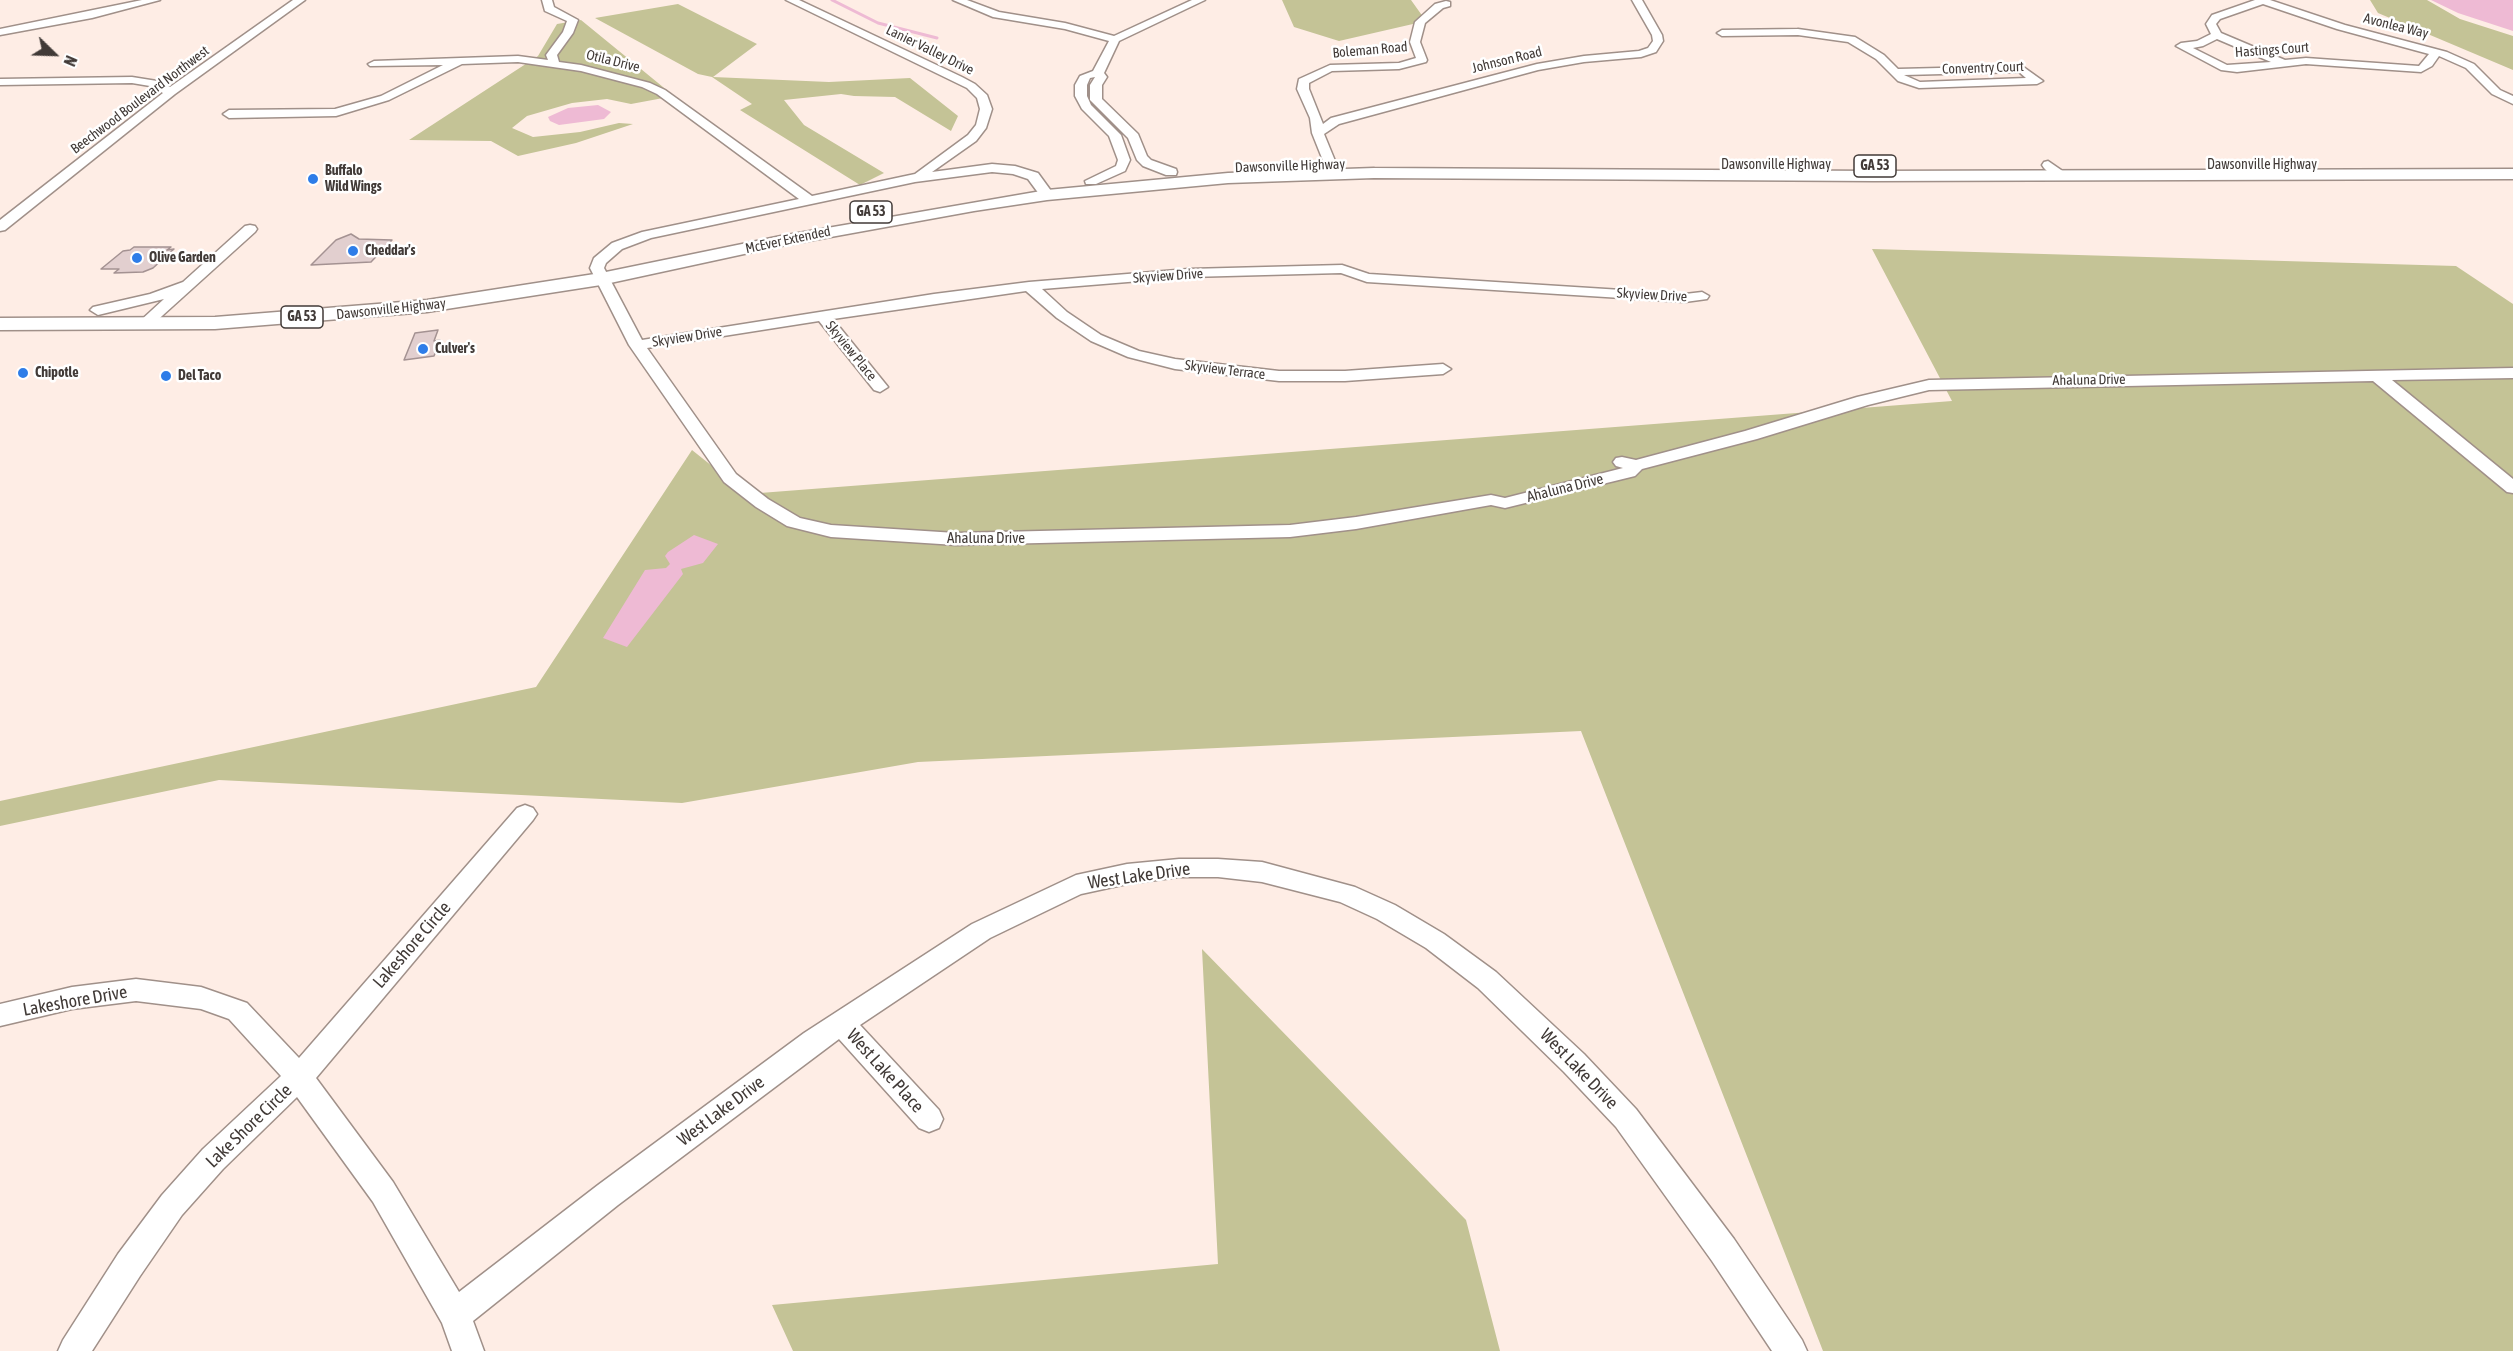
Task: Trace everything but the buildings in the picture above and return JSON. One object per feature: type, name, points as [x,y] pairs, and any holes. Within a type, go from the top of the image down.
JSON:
[{"type":"main road","name":"Dawsonville Highway","points":[[2054,170],[2513,164]]},
{"type":"main road","name":"Dawsonville Highway","points":[[1044,192],[1332,168]]},
{"type":"main road","name":"Dawsonville Highway","points":[[1044,192],[1091,181],[1171,172],[1332,168],[2513,174]]},
{"type":"main road","name":"McEver Extended","points":[[599,274],[1044,192]]},
{"type":"main road","name":"Dawsonville Highway","points":[[0,311],[248,307],[361,300],[599,274]]},
{"type":"main road","name":"Dawsonville Highway","points":[[0,324],[215,323],[385,310],[470,300],[599,274]]},
{"type":"street","points":[[0,32],[92,15],[155,0]]},
{"type":"street","name":"Beechwood Boulevard Northwest","points":[[0,227],[171,92],[300,0]]},
{"type":"street","points":[[547,0],[549,9],[573,20],[568,33],[551,55],[555,64]]},
{"type":"street","name":"Lanier Valley Drive","points":[[791,0],[958,79],[971,86],[983,97],[986,109],[982,124],[972,138],[915,178]]},
{"type":"street","points":[[958,0],[998,15],[1059,25],[1115,39]]},
{"type":"street","points":[[1084,104],[1093,88],[1106,53],[1115,39],[1200,0]]},
{"type":"street","name":"Johnson Road","points":[[1318,133],[1335,122],[1353,116],[1537,67],[1584,58],[1641,54],[1652,51],[1658,40],[1657,35],[1637,0]]},
{"type":"street","name":"Hastings Court","points":[[2262,1],[2216,16],[2211,24],[2217,35],[2199,44],[2181,46],[2225,68],[2237,69],[2306,61],[2421,69],[2428,64],[2436,52]]},
{"type":"street","name":"Avonlea Way","points":[[2262,1],[2332,25],[2436,52],[2470,66],[2496,92],[2513,101]]},
{"type":"street","name":"Boleman Road","points":[[1332,168],[1318,133],[1316,118],[1303,89],[1303,81],[1330,68],[1399,66],[1422,60],[1415,42],[1420,22],[1439,6],[1446,4]]},
{"type":"street","name":"Conventry Court","points":[[1722,33],[1798,32],[1851,39],[1880,57],[1895,72],[1909,83],[2037,81],[2022,69],[1895,72]]},
{"type":"street","points":[[2217,35],[2284,63]]},
{"type":"street","points":[[2004,54],[2022,69]]},
{"type":"street","name":"Otila Drive","points":[[374,64],[518,59],[580,68],[635,82],[661,92],[809,200]]},
{"type":"street","points":[[229,114],[336,112],[395,94],[461,60]]},
{"type":"street","points":[[0,82],[132,80],[153,83],[171,92]]},
{"type":"street","points":[[1091,181],[1121,168],[1124,160],[1115,135],[1084,104],[1081,96],[1093,88]]},
{"type":"street","points":[[1093,88],[1134,137],[1141,157],[1147,163],[1171,172]]},
{"type":"street","points":[[1120,148],[1138,147]]},
{"type":"street","points":[[599,274],[599,261],[630,240],[915,178],[1004,168],[1033,176],[1044,192]]},
{"type":"street","points":[[147,322],[250,229]]},
{"type":"street","name":"Skyview Drive","points":[[637,345],[822,315],[1029,286],[1189,273],[1342,269],[1368,278],[1685,298],[1702,296]]},
{"type":"street","name":"Ahaluna Drive","points":[[599,274],[637,345],[730,478],[762,503],[794,522],[831,531],[956,539],[1290,531],[1356,523],[1491,500],[1505,503],[1629,472],[1636,465],[1751,435],[1863,401],[1929,385],[2032,381],[2513,373]]},
{"type":"street","points":[[98,310],[154,297],[194,281]]},
{"type":"street","name":"Skyview Terrace","points":[[1029,286],[1062,315],[1096,338],[1134,354],[1175,364],[1279,376],[1345,376],[1443,369]]},
{"type":"street","name":"Skyview Place","points":[[822,315],[880,387]]},
{"type":"street","points":[[2378,377],[2513,488]]},
{"type":"street","name":"Lakeshore Circle","points":[[299,1077],[525,814]]},
{"type":"street","name":"West Lake Drive","points":[[455,1315],[618,1188],[842,1023],[981,931],[1076,885],[1127,874],[1169,869],[1218,868],[1262,872],[1346,894],[1386,912],[1435,942],[1487,980],[1574,1063],[1626,1118],[1723,1250],[1791,1351]]},
{"type":"street","name":"Lakeshore Drive","points":[[0,1016],[72,998],[136,990],[201,998],[238,1011],[299,1077]]},
{"type":"street","name":"West Lake Place","points":[[842,1023],[929,1119]]},
{"type":"street","name":"Lake Shore Circle","points":[[75,1351],[129,1265],[172,1205],[213,1159],[299,1077],[383,1192],[455,1315],[468,1351]]},
{"type":"green space","points":[[1282,0],[1411,0],[1426,21],[1339,41],[1294,27]]},
{"type":"green space","points":[[2370,0],[2427,0],[2460,19],[2513,36],[2513,70],[2378,13]]},
{"type":"green space","points":[[678,4],[757,44],[713,77],[829,82],[910,78],[958,116],[951,131],[895,97],[841,94],[784,100],[804,125],[884,173],[860,185],[740,110],[752,104],[712,77],[698,74],[595,18]]},
{"type":"green space","points":[[581,20],[674,96],[631,104],[607,99],[572,103],[527,116],[512,128],[533,137],[580,132],[619,123],[633,124],[576,143],[518,156],[491,141],[409,140],[538,56],[557,24]]},
{"type":"green space","points":[[1872,249],[2456,266],[2513,304],[2513,1351],[1823,1351],[1581,731],[918,762],[682,803],[219,780],[0,826],[0,801],[536,687],[692,450],[747,494],[1952,401]]},
{"type":"green space","points":[[1202,949],[1466,1220],[1500,1351],[793,1351],[772,1305],[1218,1264]]},
{"type":"shaded area","points":[[2431,0],[2513,0],[2513,31],[2458,13]]},
{"type":"shaded area","points":[[598,105],[611,112],[604,119],[559,125],[550,121],[548,117],[568,108]]},
{"type":"shaded area","points":[[694,535],[718,544],[703,563],[681,569],[683,574],[627,647],[603,638],[645,570],[666,568],[670,564],[665,556],[668,552]]},
{"type":"waterway","points":[[832,0],[878,23],[937,38]]},
{"type":"place","name":"Buffalo Wild Wings","points":[[313,179]]},
{"type":"place","name":"Cheddar's","points":[[353,251]]},
{"type":"place","name":"Olive Garden","points":[[137,258]]},
{"type":"place","name":"Culver's","points":[[423,349]]},
{"type":"place","name":"Chipotle","points":[[23,373]]},
{"type":"place","name":"Del Taco","points":[[166,376]]}]
